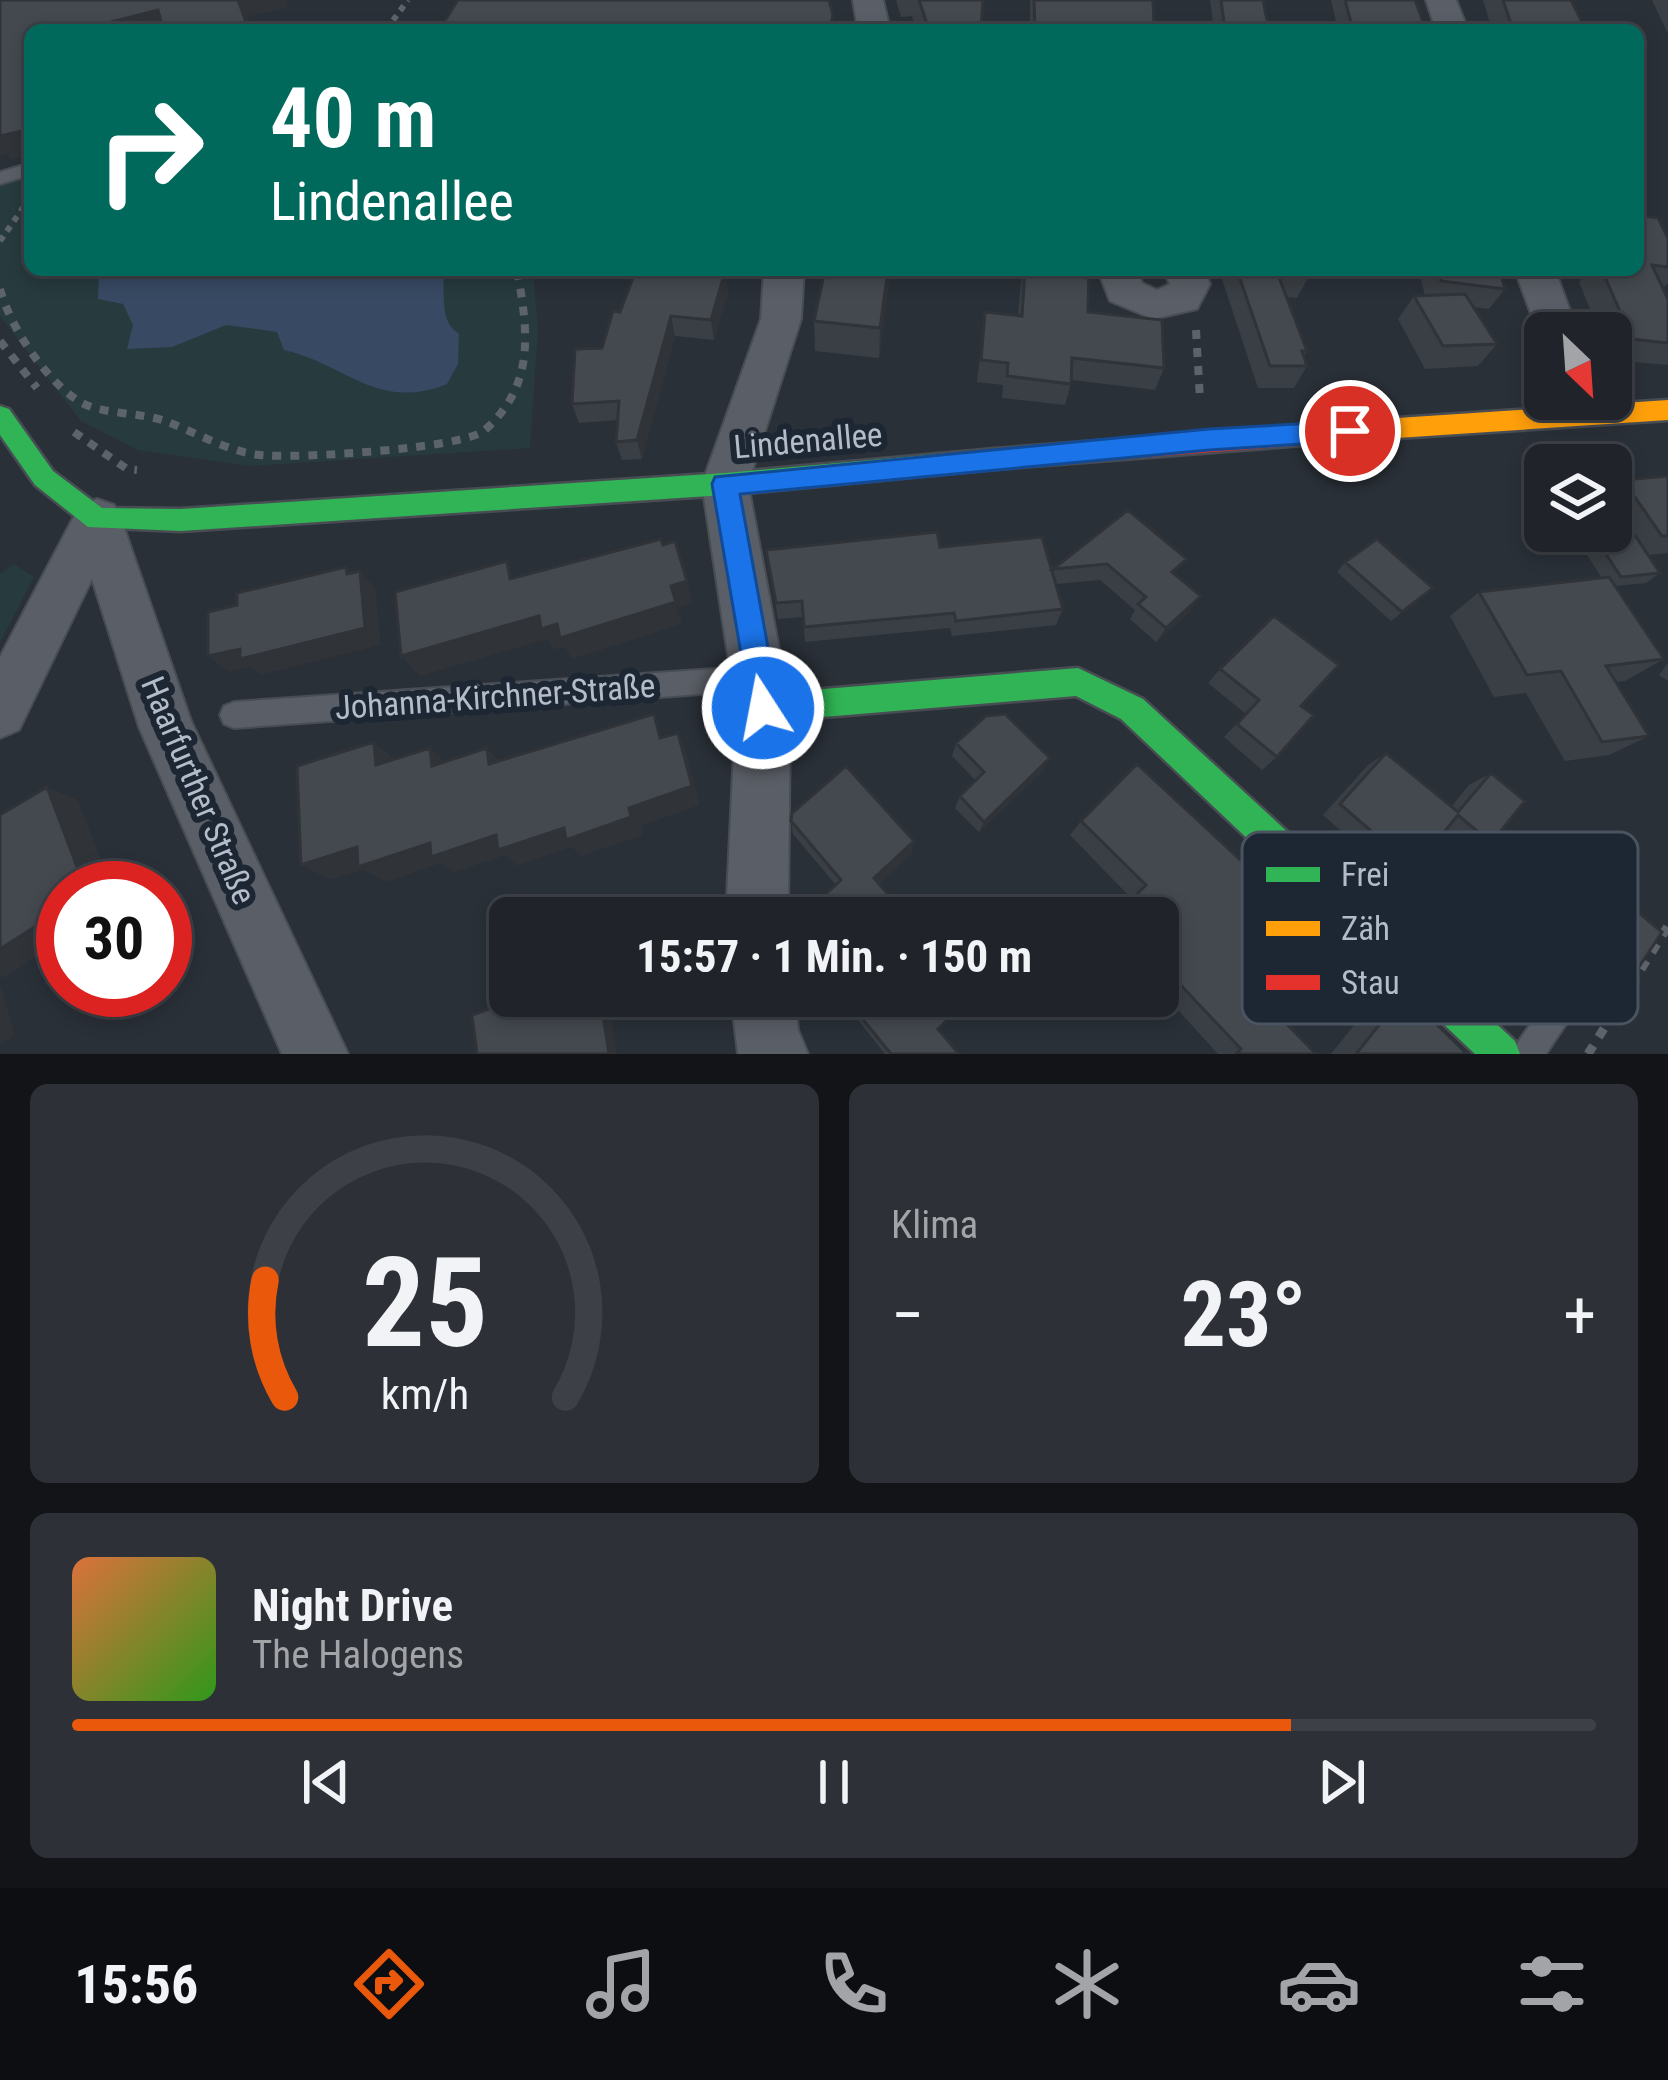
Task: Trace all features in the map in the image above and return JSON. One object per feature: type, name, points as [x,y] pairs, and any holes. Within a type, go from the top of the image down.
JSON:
[{"type":"street","points":[[757,897],[760,693],[725,484],[781,319],[784,276]]},
{"type":"street","points":[[1120,276],[1124,291],[1136,300],[1169,305],[1183,285]]},
{"type":"street","points":[[1537,276],[1550,312]]},
{"type":"street","name":"Lindenallee","points":[[1632,409],[1668,410]]},
{"type":"street","name":"Lindenallee","points":[[97,519],[181,520],[725,484],[1524,413]]},
{"type":"street","points":[[0,416],[44,478],[97,519],[0,712]]},
{"type":"street","name":"Haarfurther Straße","points":[[97,519],[166,727],[315,1054]]},
{"type":"street","points":[[760,693],[1078,682],[1132,709],[1264,832]]},
{"type":"street","points":[[764,1017],[766,1042],[775,1054]]},
{"type":"street","points":[[1470,1024],[1502,1054]]},
{"type":"lane","name":"Johanna-Kirchner-Straße","points":[[234,715],[760,693]]},
{"type":"lane","points":[[1526,1054],[1548,1024]]},
{"type":"path","points":[[0,242],[24,207]]},
{"type":"path","points":[[0,289],[4,308],[43,364],[79,402],[159,419],[259,455],[417,448],[482,434],[515,393],[529,336],[519,276]]},
{"type":"path","points":[[1183,285],[1195,311],[1200,412]]},
{"type":"path","points":[[482,434],[487,447]]},
{"type":"path","points":[[1638,974],[1668,926]]},
{"type":"path","points":[[1588,1054],[1607,1024]]},
{"type":"green space","points":[[24,179],[24,276],[534,276],[538,330],[530,448],[250,466],[138,450],[81,421],[0,316],[0,185]]},
{"type":"green space","points":[[14,564],[34,577],[0,642],[0,574]]},
{"type":"water","points":[[99,276],[442,276],[445,313],[459,334],[458,364],[447,384],[401,392],[362,383],[284,350],[277,332],[226,325],[172,347],[127,349],[133,325],[123,304],[98,299]]},
{"type":"building","points":[[0,0],[238,0],[247,24],[162,24],[158,10],[103,24],[24,24],[24,130],[0,136]]},
{"type":"building","points":[[458,0],[829,0],[833,16],[831,24],[443,24]]},
{"type":"building","points":[[919,0],[983,0],[981,24],[927,24]]},
{"type":"building","points":[[1034,0],[1153,0],[1154,24],[1035,24]]},
{"type":"building","points":[[1221,0],[1263,0],[1268,24],[1224,24]]},
{"type":"building","points":[[1345,0],[1415,0],[1424,24],[1351,24]]},
{"type":"building","points":[[1503,0],[1571,0],[1583,24],[1511,24]]},
{"type":"building","points":[[1644,216],[1658,218],[1668,238],[1668,267],[1652,265],[1668,299],[1668,343],[1632,339],[1632,312],[1620,312],[1605,276],[1644,276]]},
{"type":"building","points":[[634,276],[724,276],[711,320],[671,316],[637,440],[616,442],[619,401],[572,404],[575,349],[602,348],[613,311],[620,312]]},
{"type":"building","points":[[824,276],[887,276],[880,328],[814,321]]},
{"type":"building","points":[[1025,276],[1089,276],[1088,312],[1162,320],[1164,368],[1072,358],[1071,384],[1007,376],[1008,363],[981,360],[985,312],[1022,316]]},
{"type":"building","points":[[1239,276],[1279,276],[1307,351],[1302,351],[1307,366],[1270,366]]},
{"type":"building","points":[[1440,276],[1502,276],[1505,289],[1441,281]]},
{"type":"building","points":[[1465,294],[1497,344],[1443,346],[1414,296]]},
{"type":"building","points":[[1668,476],[1668,536],[1662,536],[1632,493],[1632,479]]},
{"type":"building","points":[[1128,510],[1187,559],[1172,572],[1201,596],[1166,628],[1138,604],[1146,597],[1107,564],[1053,569]]},
{"type":"building","points":[[1632,531],[1660,573],[1621,577],[1605,552],[1632,552]]},
{"type":"building","points":[[937,532],[940,547],[1042,537],[1063,609],[956,621],[954,613],[804,627],[802,601],[776,603],[766,550]]},
{"type":"building","points":[[661,539],[663,545],[675,541],[687,581],[671,586],[676,602],[560,638],[557,624],[541,629],[539,616],[401,656],[395,592],[507,561],[510,579]]},
{"type":"building","points":[[1377,539],[1433,588],[1402,612],[1345,562]]},
{"type":"building","points":[[346,567],[347,574],[360,571],[365,628],[240,659],[240,649],[208,656],[208,612],[237,605],[237,593]]},
{"type":"building","points":[[1609,577],[1664,659],[1606,666],[1649,736],[1602,742],[1561,671],[1527,675],[1479,592]]},
{"type":"building","points":[[1274,616],[1339,665],[1301,706],[1314,715],[1277,757],[1237,724],[1259,700],[1220,669]]},
{"type":"building","points":[[654,714],[660,738],[678,733],[692,786],[629,808],[631,817],[566,840],[564,828],[498,850],[496,835],[431,857],[430,843],[358,867],[357,847],[301,865],[297,766],[374,742],[376,765],[430,748],[432,766],[487,748],[489,764]]},
{"type":"building","points":[[1005,714],[1050,758],[984,822],[960,796],[984,772],[956,743],[986,716]]},
{"type":"building","points":[[1386,753],[1458,812],[1491,773],[1525,801],[1500,832],[1478,832],[1458,815],[1444,832],[1372,832],[1340,804]]},
{"type":"building","points":[[1137,764],[1242,861],[1242,1024],[1287,1024],[1316,1054],[1236,1054],[1241,1049],[1179,983],[1179,897],[1134,897],[1146,885],[1081,821]]},
{"type":"building","points":[[846,766],[914,841],[874,878],[890,897],[823,897],[841,880],[791,821],[792,813]]},
{"type":"building","points":[[47,787],[75,861],[36,861],[36,926],[0,949],[0,815]]},
{"type":"building","points":[[1638,912],[1662,932],[1638,968]]},
{"type":"building","points":[[489,1009],[489,1017],[603,1017],[609,1054],[477,1054],[472,1015]]},
{"type":"building","points":[[861,1017],[950,1017],[938,1029],[959,1054],[891,1054]]},
{"type":"building","points":[[1380,1024],[1436,1024],[1467,1054],[1356,1054]]},
{"type":"traffic: fast","points":[[0,416],[44,478],[97,519],[181,520],[725,484],[995,459]]},
{"type":"traffic: fast","points":[[763,708],[1078,682],[1132,709],[1264,832]]},
{"type":"traffic: fast","points":[[1470,1024],[1502,1054]]},
{"type":"traffic: slow","points":[[1367,430],[1668,410]]},
{"type":"traffic: jam","points":[[995,459],[1367,430]]},
{"type":"route","points":[[763,708],[725,484],[1350,431]]}]
